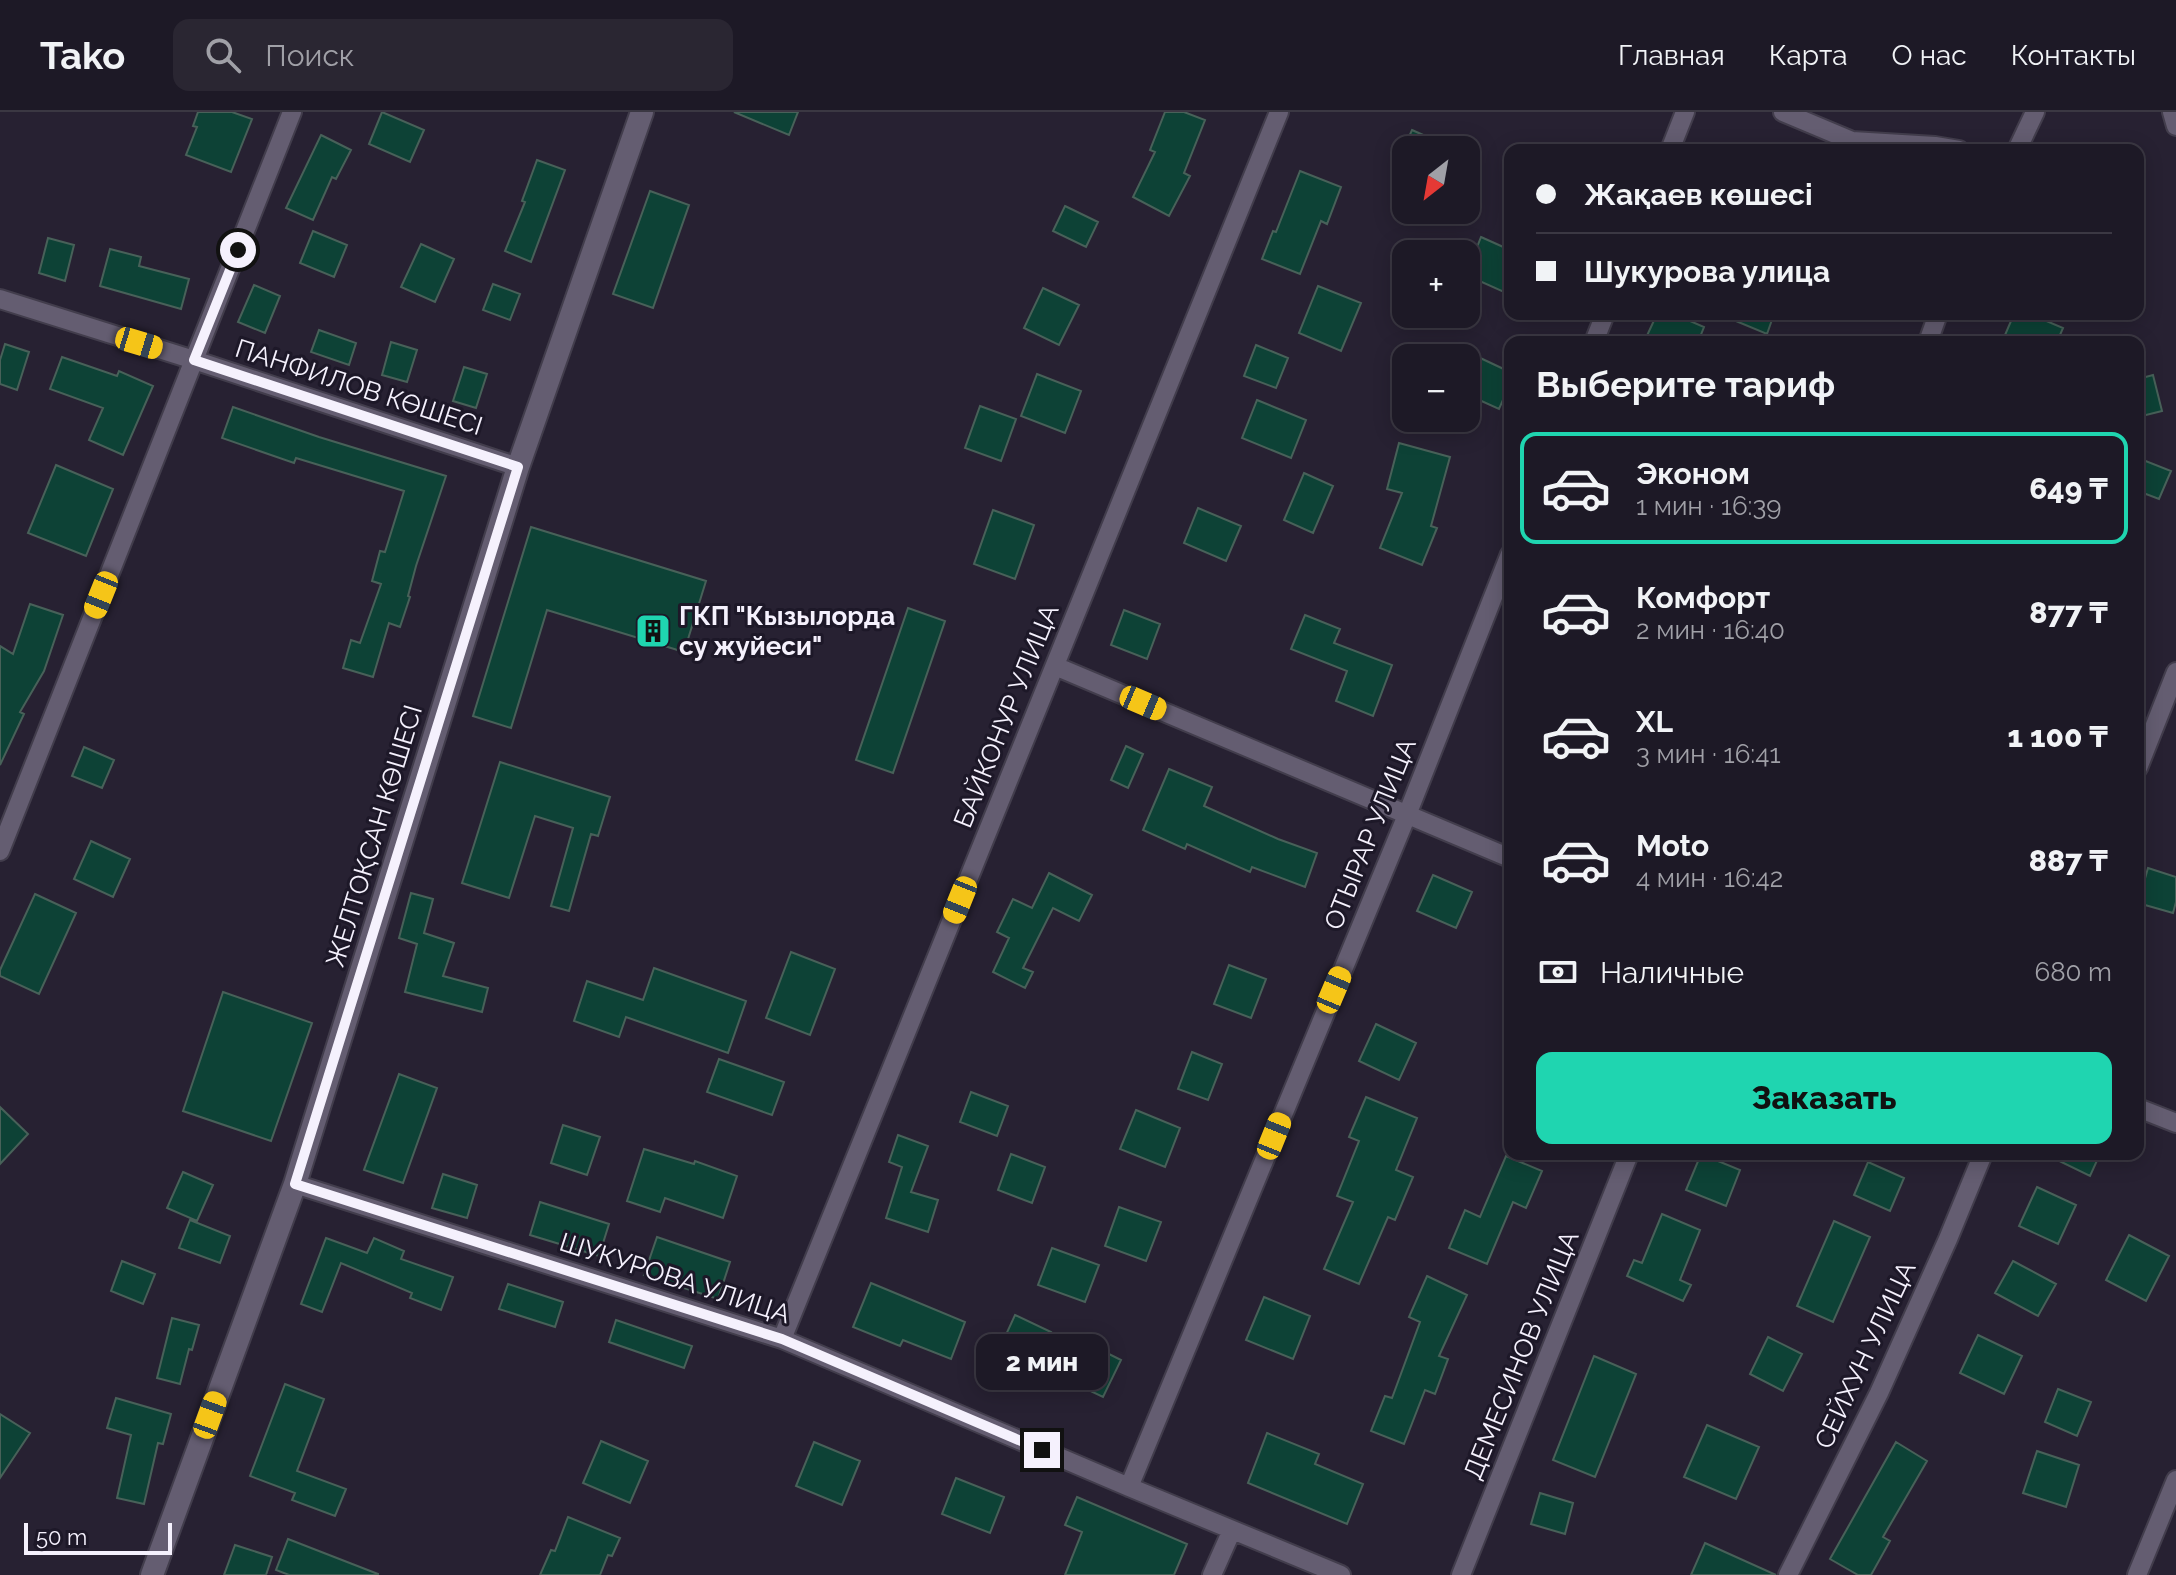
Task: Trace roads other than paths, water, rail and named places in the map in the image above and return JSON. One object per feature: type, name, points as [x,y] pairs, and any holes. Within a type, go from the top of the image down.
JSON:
[{"type":"street","points":[[0,851],[292,112]]},
{"type":"street","name":"ЖЕЛТОҚСАН КӨШЕСІ","points":[[152,1575],[295,1184],[518,467],[642,112]]},
{"type":"street","name":"БАЙКОНУР УЛИЦА","points":[[782,1339],[1279,112]]},
{"type":"street","points":[[1672,144],[1685,112]]},
{"type":"street","points":[[1783,112],[1852,141],[1902,144]]},
{"type":"street","points":[[2020,144],[2035,112]]},
{"type":"street","points":[[2172,112],[2176,126]]},
{"type":"street","name":"ПАНФИЛОВ КӨШЕСІ","points":[[0,299],[518,467]]},
{"type":"street","name":"ОТЫРАР УЛИЦА","points":[[1129,1487],[1407,815],[1504,569]]},
{"type":"street","points":[[1055,666],[1504,855]]},
{"type":"street","points":[[2144,753],[2176,672]]},
{"type":"street","points":[[2144,1110],[2176,1123]]},
{"type":"street","name":"ДЕМЕСИНОВ УЛИЦА","points":[[1461,1575],[1627,1160]]},
{"type":"street","name":"СЕЙХУН УЛИЦА","points":[[1788,1575],[1879,1393],[1981,1160]]},
{"type":"street","name":"ШУКУРОВА УЛИЦА","points":[[295,1184],[782,1339],[1341,1575]]},
{"type":"street","points":[[2137,1575],[2176,1480]]},
{"type":"street","points":[[1212,1575],[1232,1530]]},
{"type":"place","name":"ГКП \"Кызылорда су жуйеси\"","points":[[653,631]]}]
